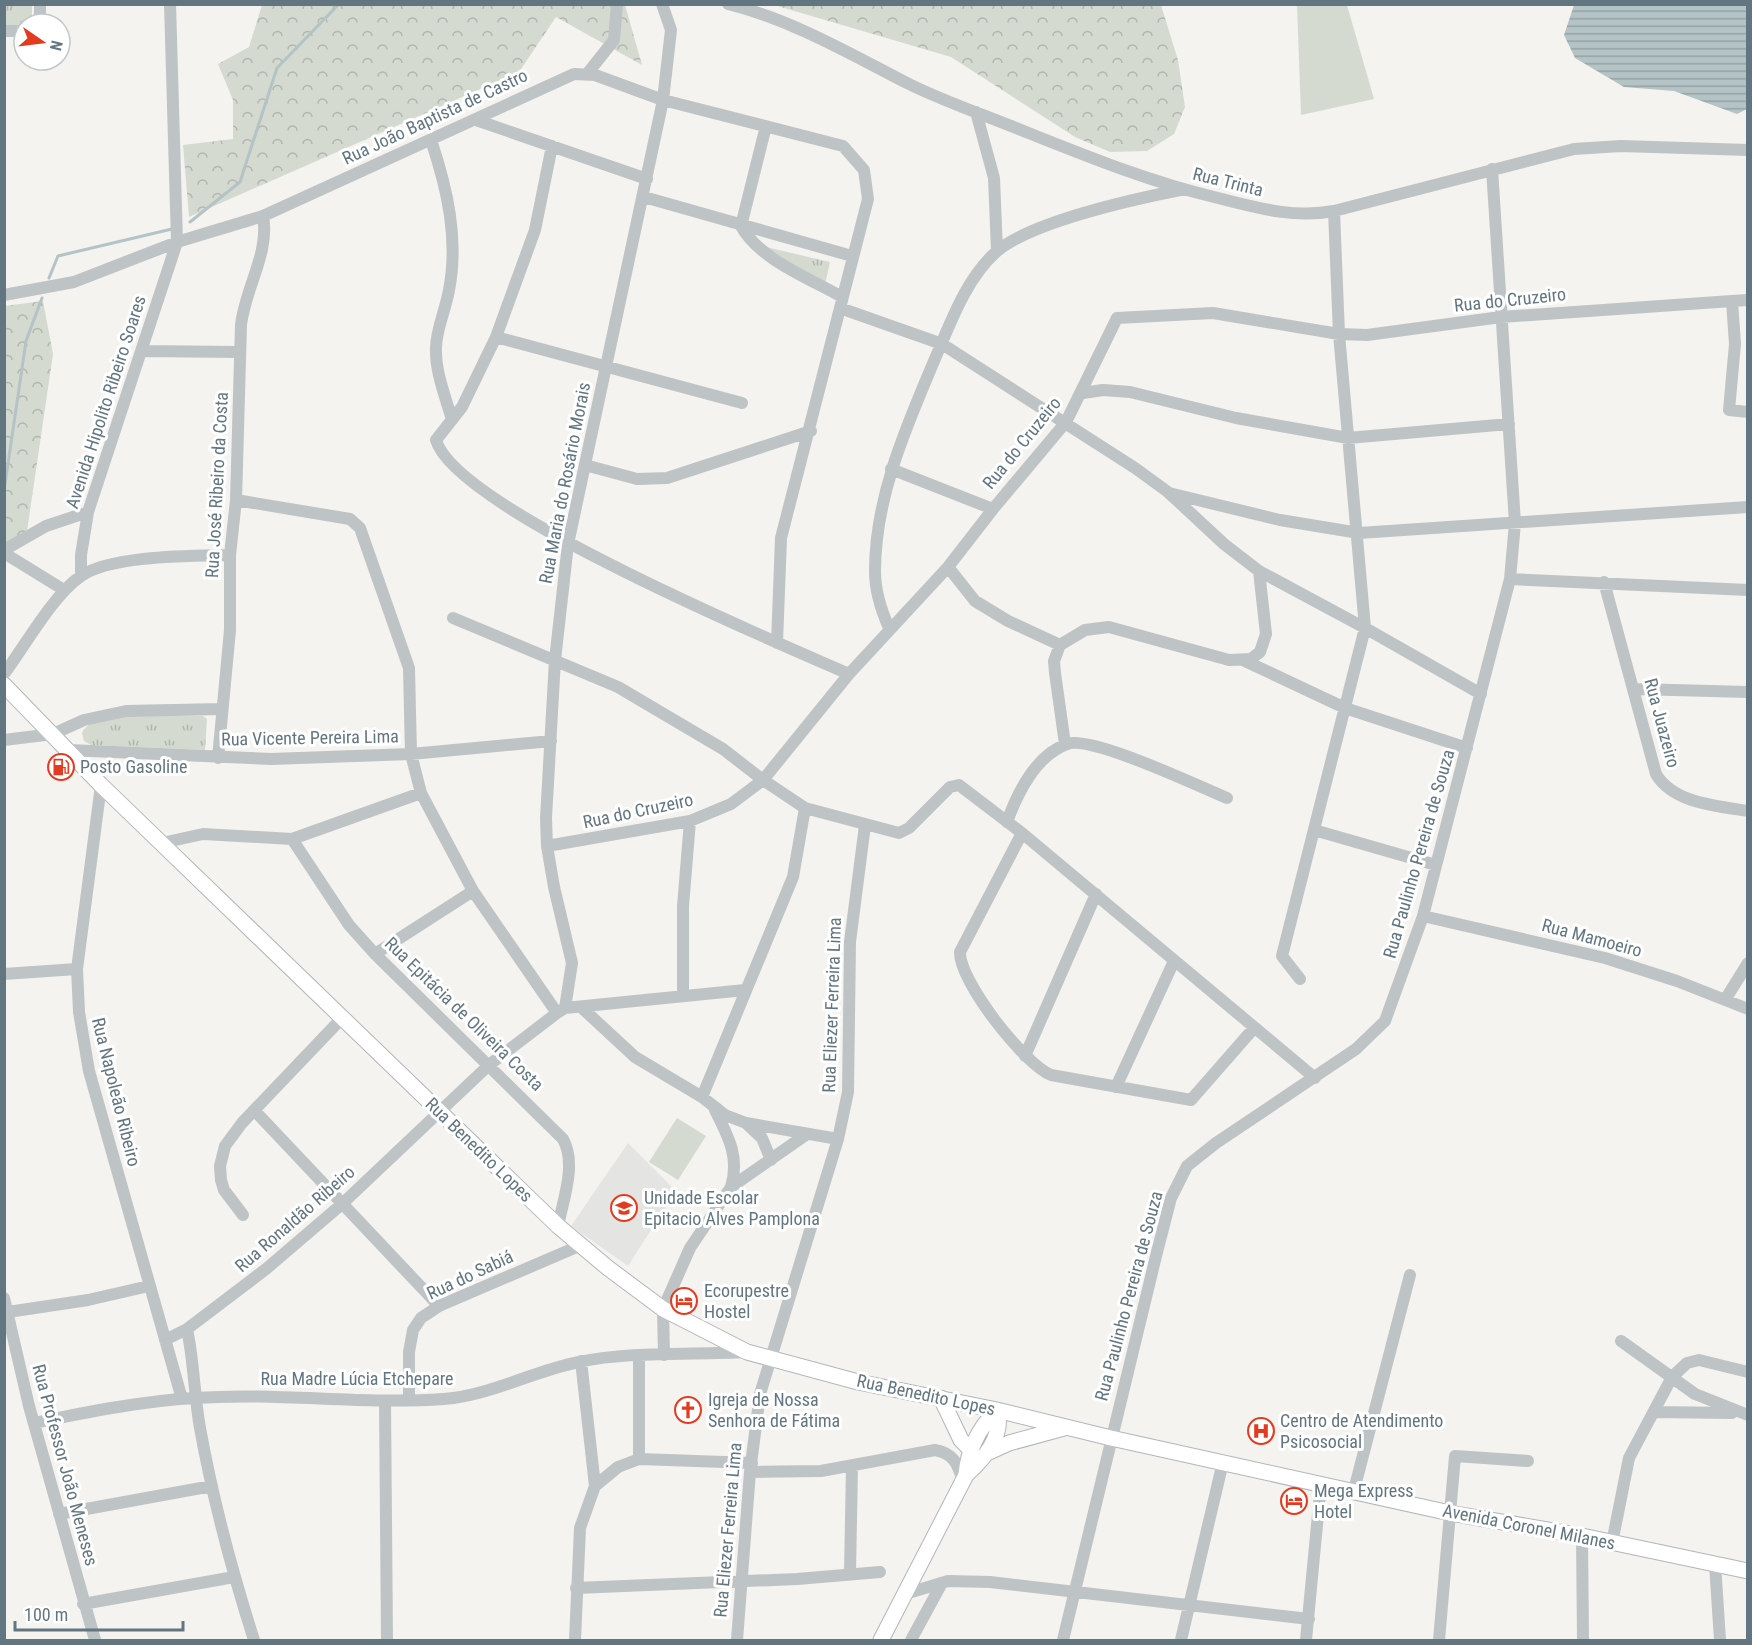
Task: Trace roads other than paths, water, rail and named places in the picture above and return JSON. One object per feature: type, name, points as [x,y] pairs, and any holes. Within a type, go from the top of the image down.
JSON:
[{"type":"main road","name":"Rua Benedito Lopes","points":[[4,685],[101,785],[579,1246],[663,1309],[747,1352],[858,1382],[997,1410],[1065,1428]]},
{"type":"main road","points":[[941,1398],[962,1440],[970,1449]]},
{"type":"main road","points":[[965,1478],[970,1449],[988,1419],[997,1410]]},
{"type":"main road","points":[[881,1641],[965,1478],[987,1453],[999,1432],[1000,1423],[997,1410]]},
{"type":"main road","name":"Avenida Coronel Milanes","points":[[1065,1428],[1450,1513],[1582,1536],[1748,1571]]},
{"type":"main road","points":[[987,1453],[1009,1443],[1065,1428]]},
{"type":"street","name":"Avenida Hipolito Ribeiro Soares","points":[[81,575],[81,555],[88,512],[177,242],[170,4]]},
{"type":"street","points":[[617,4],[614,40],[587,74],[663,100],[843,146],[860,162],[868,182],[868,199],[852,256],[811,431],[781,538],[777,643]]},
{"type":"street","name":"Rua Maria do Rosário Morais","points":[[561,1011],[572,963],[547,846],[555,660],[568,544],[663,100],[670,30],[662,4]]},
{"type":"street","name":"Rua Trinta","points":[[728,4],[832,44],[912,85],[976,112],[1124,170],[1182,190],[1283,213],[1306,214],[1334,211],[1548,154],[1597,146],[1748,150]]},
{"type":"street","name":"Rua João Baptista de Castro","points":[[4,295],[74,282],[177,242],[263,216],[566,77],[587,74]]},
{"type":"street","points":[[976,112],[994,178],[997,251]]},
{"type":"street","points":[[476,120],[647,179]]},
{"type":"street","points":[[766,126],[741,226],[752,242],[841,302],[942,344],[1066,422],[1168,492],[1224,544],[1259,571],[1481,694]]},
{"type":"street","points":[[431,140],[443,177],[452,236],[450,289],[436,348],[437,364],[452,420]]},
{"type":"street","points":[[552,146],[535,230],[496,336],[462,408],[436,440],[450,463],[466,478],[568,544],[777,643],[849,674]]},
{"type":"street","name":"Rua Paulinho Pereira de Souza","points":[[1063,1641],[1073,1591],[1156,1252],[1172,1198],[1182,1174],[1187,1166],[1216,1143],[1356,1049],[1384,1021],[1423,916],[1510,579],[1515,523],[1492,169]]},
{"type":"street","points":[[889,628],[877,594],[875,572],[891,469],[963,297],[981,269],[997,251],[1017,240],[1087,212],[1182,190]]},
{"type":"street","points":[[644,197],[852,256]]},
{"type":"street","points":[[1300,979],[1282,956],[1365,628],[1359,533],[1339,334],[1334,211]]},
{"type":"street","name":"Rua José Ribeiro da Costa","points":[[218,758],[230,630],[230,555],[236,500],[240,352],[244,304],[266,231],[263,216]]},
{"type":"street","name":"Rua do Cruzeiro","points":[[547,846],[690,821],[731,804],[763,780],[849,674],[889,628],[948,567],[993,508],[1066,422],[1083,393],[1117,318],[1213,313],[1339,334],[1379,335],[1501,317],[1748,300]]},
{"type":"street","points":[[1732,301],[1735,344],[1729,410],[1748,412]]},
{"type":"street","points":[[496,336],[742,403]]},
{"type":"street","points":[[141,351],[240,352]]},
{"type":"street","points":[[1083,393],[1103,390],[1130,392],[1236,418],[1348,438],[1509,424]]},
{"type":"street","points":[[585,465],[637,479],[667,478],[811,431]]},
{"type":"street","points":[[891,469],[993,508]]},
{"type":"street","points":[[1168,492],[1280,520],[1359,533],[1748,507]]},
{"type":"street","points":[[236,500],[350,519],[360,528],[409,668],[411,754],[421,793],[473,891],[561,1011],[683,994],[745,990]]},
{"type":"street","points":[[64,590],[4,551],[46,526],[88,512]]},
{"type":"street","points":[[4,674],[64,590],[81,575],[115,564],[142,560],[230,555]]},
{"type":"street","points":[[948,567],[966,593],[984,607],[1060,645]]},
{"type":"street","points":[[1245,661],[1256,657],[1266,634],[1259,571]]},
{"type":"street","points":[[1510,579],[1748,590]]},
{"type":"street","name":"Rua Juazeiro","points":[[1604,582],[1635,689],[1656,774],[1661,784],[1669,791],[1692,799],[1748,811]]},
{"type":"street","points":[[453,618],[618,687],[723,749],[763,780],[805,808],[891,833],[903,832],[950,787],[956,785],[1022,833],[1316,1078]]},
{"type":"street","points":[[1065,744],[1054,661],[1060,645],[1085,630],[1109,627],[1229,660],[1245,661],[1345,708],[1467,748]]},
{"type":"street","points":[[1635,689],[1748,692]]},
{"type":"street","points":[[4,740],[53,734],[84,720],[126,711],[221,709]]},
{"type":"street","name":"Rua Vicente Pereira Lima","points":[[69,750],[218,758],[313,758],[411,754],[551,741]]},
{"type":"street","points":[[1007,822],[1028,777],[1065,744],[1090,744],[1227,798]]},
{"type":"street","name":"Rua Napoleão Ribeiro","points":[[101,785],[77,969],[79,1012],[89,1071],[165,1340],[189,1399],[234,1577],[254,1641]]},
{"type":"street","points":[[162,843],[203,834],[292,839],[421,793]]},
{"type":"street","points":[[702,1097],[793,877],[805,808]]},
{"type":"street","points":[[683,994],[683,906],[690,821]]},
{"type":"street","name":"Rua Eliezer Ferreira Lima","points":[[737,1641],[751,1467],[760,1394],[838,1138],[850,1079],[847,1008],[850,942],[865,825]]},
{"type":"street","points":[[1314,830],[1436,865]]},
{"type":"street","points":[[1022,833],[960,952],[960,958],[963,970],[984,1005],[1025,1056],[1041,1071],[1051,1075],[1191,1100],[1254,1028]]},
{"type":"street","name":"Rua Epitácia de Oliveira Costa","points":[[292,839],[349,925],[375,954],[555,1129],[567,1146],[568,1170],[558,1226]]},
{"type":"street","points":[[375,954],[473,891]]},
{"type":"street","points":[[1025,1056],[1096,894]]},
{"type":"street","name":"Rua Mamoeiro","points":[[1423,916],[1605,958],[1748,1009]]},
{"type":"street","points":[[1116,1087],[1174,961]]},
{"type":"street","points":[[1725,1000],[1748,963]]},
{"type":"street","points":[[4,975],[77,969]]},
{"type":"street","points":[[581,1007],[635,1057],[702,1097],[715,1109],[746,1124],[762,1138],[771,1160]]},
{"type":"street","name":"Rua Ronaldão Ribeiro","points":[[165,1340],[187,1329],[266,1269],[342,1204],[489,1065],[561,1011]]},
{"type":"street","points":[[243,1215],[224,1190],[220,1166],[230,1137],[343,1017]]},
{"type":"street","points":[[715,1109],[733,1148],[735,1166],[731,1187]]},
{"type":"street","points":[[255,1111],[440,1306]]},
{"type":"street","points":[[746,1124],[838,1138]]},
{"type":"street","points":[[664,1355],[663,1309],[696,1238],[731,1187],[807,1134]]},
{"type":"street","name":"Rua do Sabiá","points":[[410,1400],[409,1352],[413,1330],[421,1318],[440,1306],[579,1246]]},
{"type":"street","points":[[1354,1490],[1410,1275]]},
{"type":"street","points":[[8,1312],[88,1300],[149,1286]]},
{"type":"street","name":"Rua Professor João Meneses","points":[[4,1298],[34,1423],[94,1641]]},
{"type":"street","points":[[187,1329],[195,1366],[189,1399]]},
{"type":"street","points":[[1621,1341],[1701,1397],[1742,1414]]},
{"type":"street","name":"Rua Madre Lúcia Etchepare","points":[[34,1423],[189,1399],[311,1397],[385,1401],[468,1396],[581,1361],[747,1352]]},
{"type":"street","points":[[639,1357],[639,1459]]},
{"type":"street","points":[[1612,1543],[1629,1458],[1672,1377],[1687,1363],[1699,1360],[1748,1372]]},
{"type":"street","points":[[575,1641],[580,1528],[596,1486],[581,1361]]},
{"type":"street","points":[[385,1401],[387,1641]]},
{"type":"street","points":[[1654,1412],[1742,1414]]},
{"type":"street","points":[[596,1486],[618,1467],[639,1459],[800,1472],[852,1466],[935,1450],[950,1455],[965,1478]]},
{"type":"street","points":[[1439,1641],[1455,1456],[1528,1461]]},
{"type":"street","points":[[1181,1641],[1223,1462]]},
{"type":"street","points":[[850,1574],[852,1466]]},
{"type":"street","points":[[1306,1641],[1321,1483]]},
{"type":"street","points":[[59,1514],[212,1486]]},
{"type":"street","points":[[1582,1536],[1583,1641]]},
{"type":"street","points":[[1715,1564],[1720,1641]]},
{"type":"street","points":[[576,1588],[880,1572]]},
{"type":"street","points":[[83,1604],[234,1577]]},
{"type":"street","points":[[905,1594],[942,1583],[990,1582],[1308,1619]]},
{"type":"street","points":[[911,1641],[942,1583]]},
{"type":"waterway","points":[[190,222],[240,182],[277,68],[339,4]]},
{"type":"waterway","points":[[49,278],[58,256],[172,229]]},
{"type":"waterway","points":[[4,491],[26,341],[42,298]]},
{"type":"place","name":"Posto Gasoline","points":[[61,767]]},
{"type":"place","name":"Unidade Escolar Epitacio Alves Pamplona","points":[[624,1208]]},
{"type":"place","name":"Ecorupestre Hostel","points":[[684,1301]]},
{"type":"place","name":"Igreja de Nossa Senhora de Fátima","points":[[688,1410]]},
{"type":"place","name":"Centro de Atendimento Psicosocial","points":[[1261,1431]]},
{"type":"place","name":"Mega Express Hotel","points":[[1294,1501]]}]
